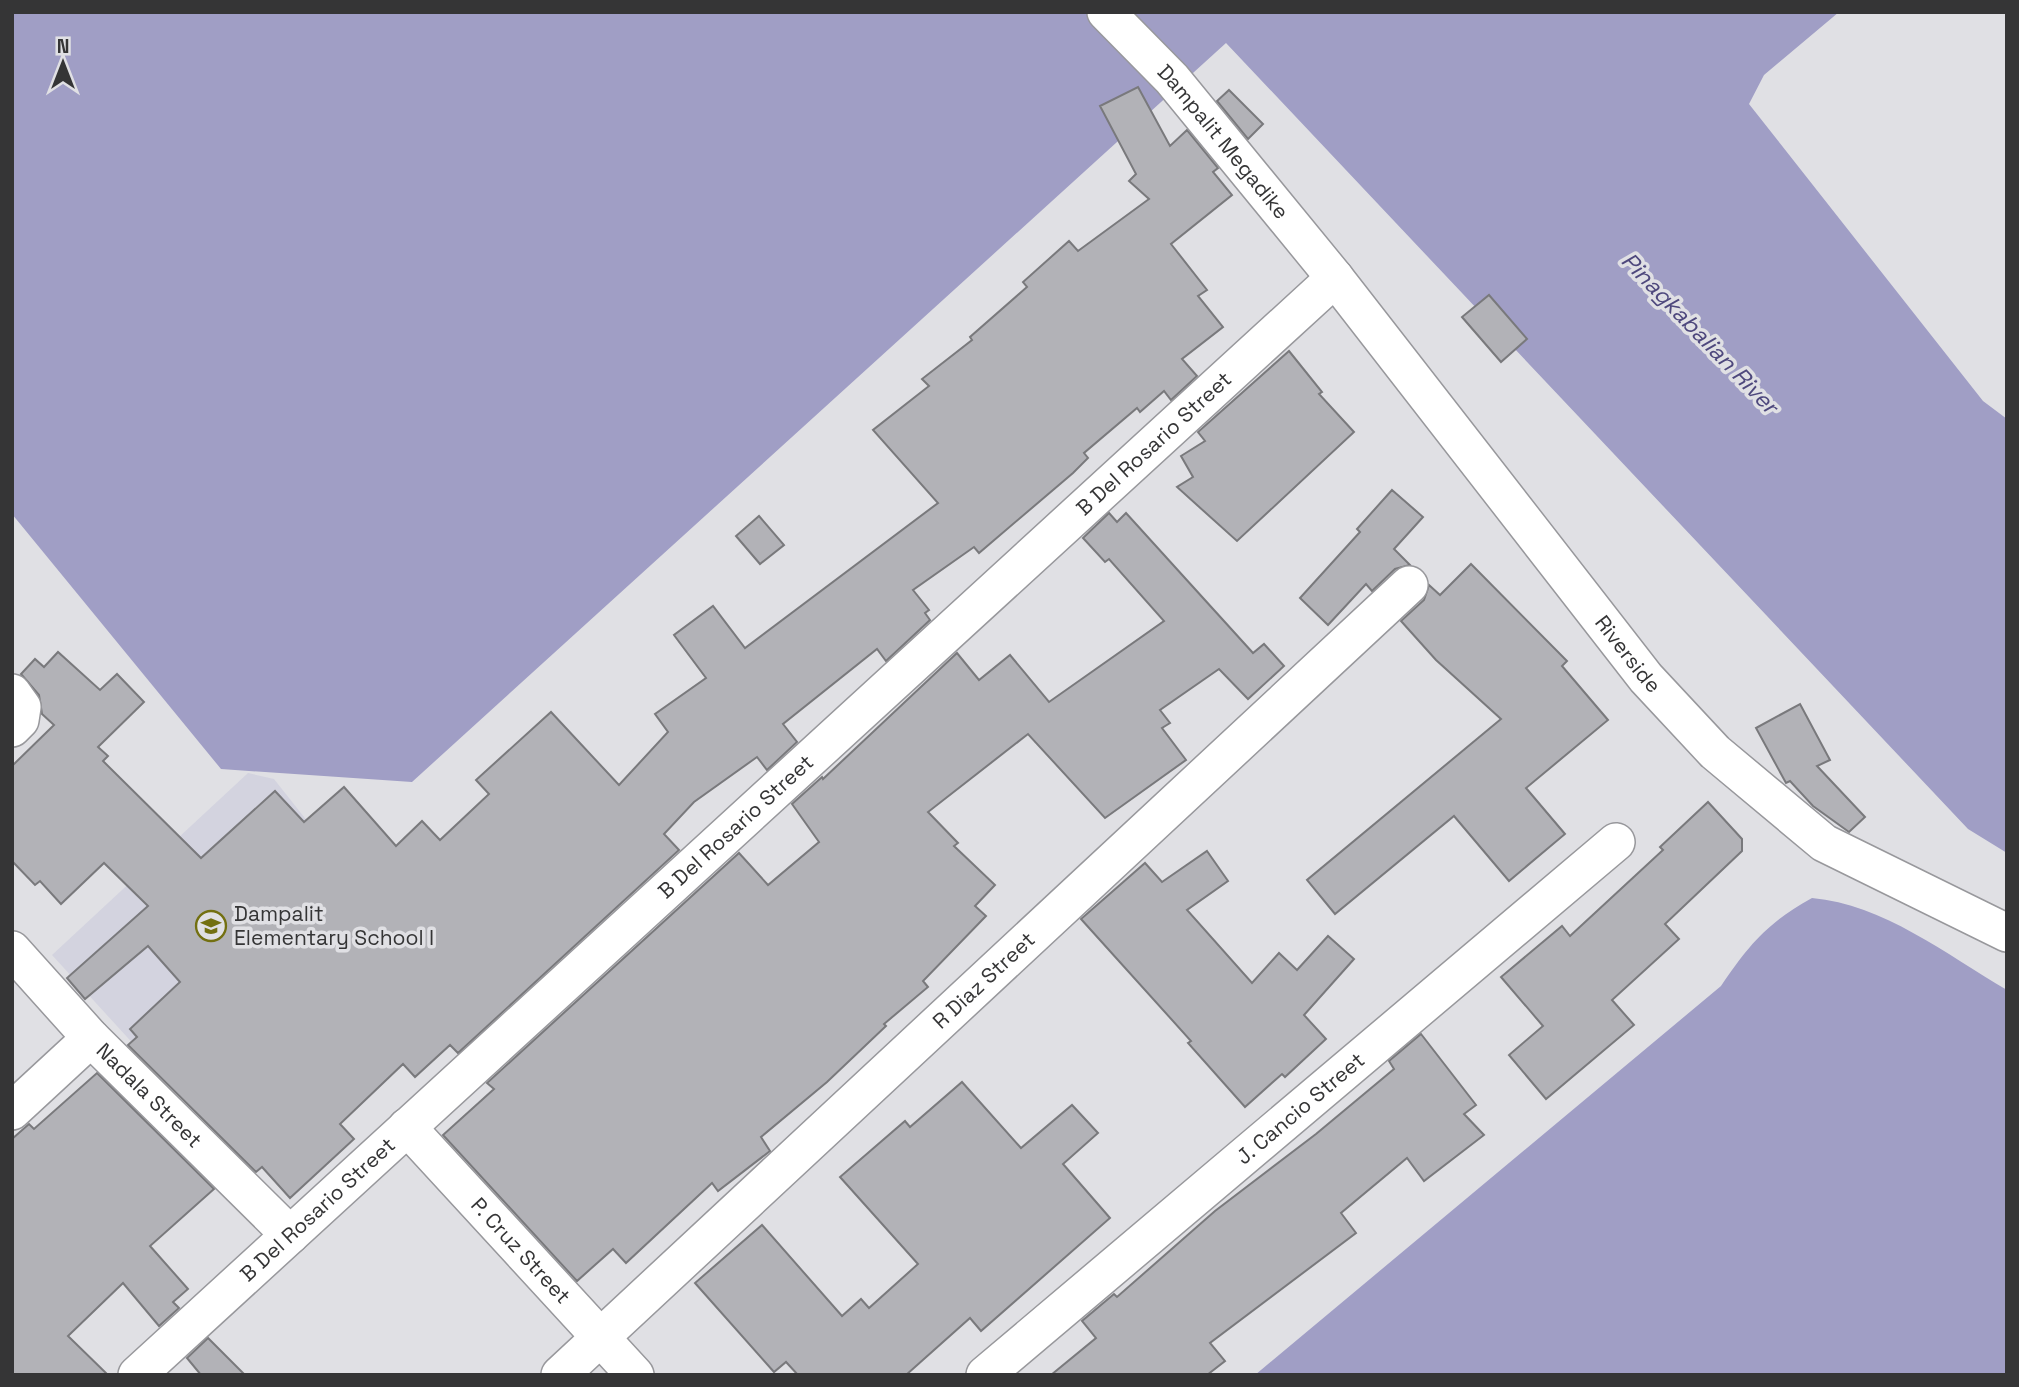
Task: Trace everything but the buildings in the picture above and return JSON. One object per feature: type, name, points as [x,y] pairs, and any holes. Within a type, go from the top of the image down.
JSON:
[{"type":"street","name":"Dampalit Megadike","points":[[1106,12],[1172,79],[1335,278]]},
{"type":"street","name":"Riverside","points":[[1335,278],[1646,678],[1715,752],[1824,843],[2007,933]]},
{"type":"street","name":"B Del Rosario Street","points":[[137,1375],[1335,278]]},
{"type":"street","name":"R Diaz Street","points":[[560,1375],[1409,585]]},
{"type":"street","points":[[12,693],[22,707],[20,720],[12,728]]},
{"type":"street","name":"J. Cancio Street","points":[[985,1375],[1616,842]]},
{"type":"street","name":"Nadala Street","points":[[12,950],[91,1038],[290,1235]]},
{"type":"street","points":[[12,1111],[91,1038]]},
{"type":"street","name":"P. Cruz Street","points":[[407,1127],[635,1375]]},
{"type":"shaded area","name":"Dampalit Elementary School I","points":[[248,773],[274,779],[308,822],[170,1084],[52,955]]},
{"type":"water","name":"Pinagkabalian River","points":[[12,12],[1839,12],[1764,75],[1749,104],[1983,401],[2007,419],[2007,853],[1968,829],[1226,43],[412,782],[221,769],[12,514]]},
{"type":"water","points":[[1812,898],[1838,902],[1889,921],[1938,947],[2007,990],[2007,1375],[1255,1375],[1721,986],[1760,936],[1796,907]]},
{"type":"place","name":"Dampalit Elementary School I","points":[[211,926]]}]
